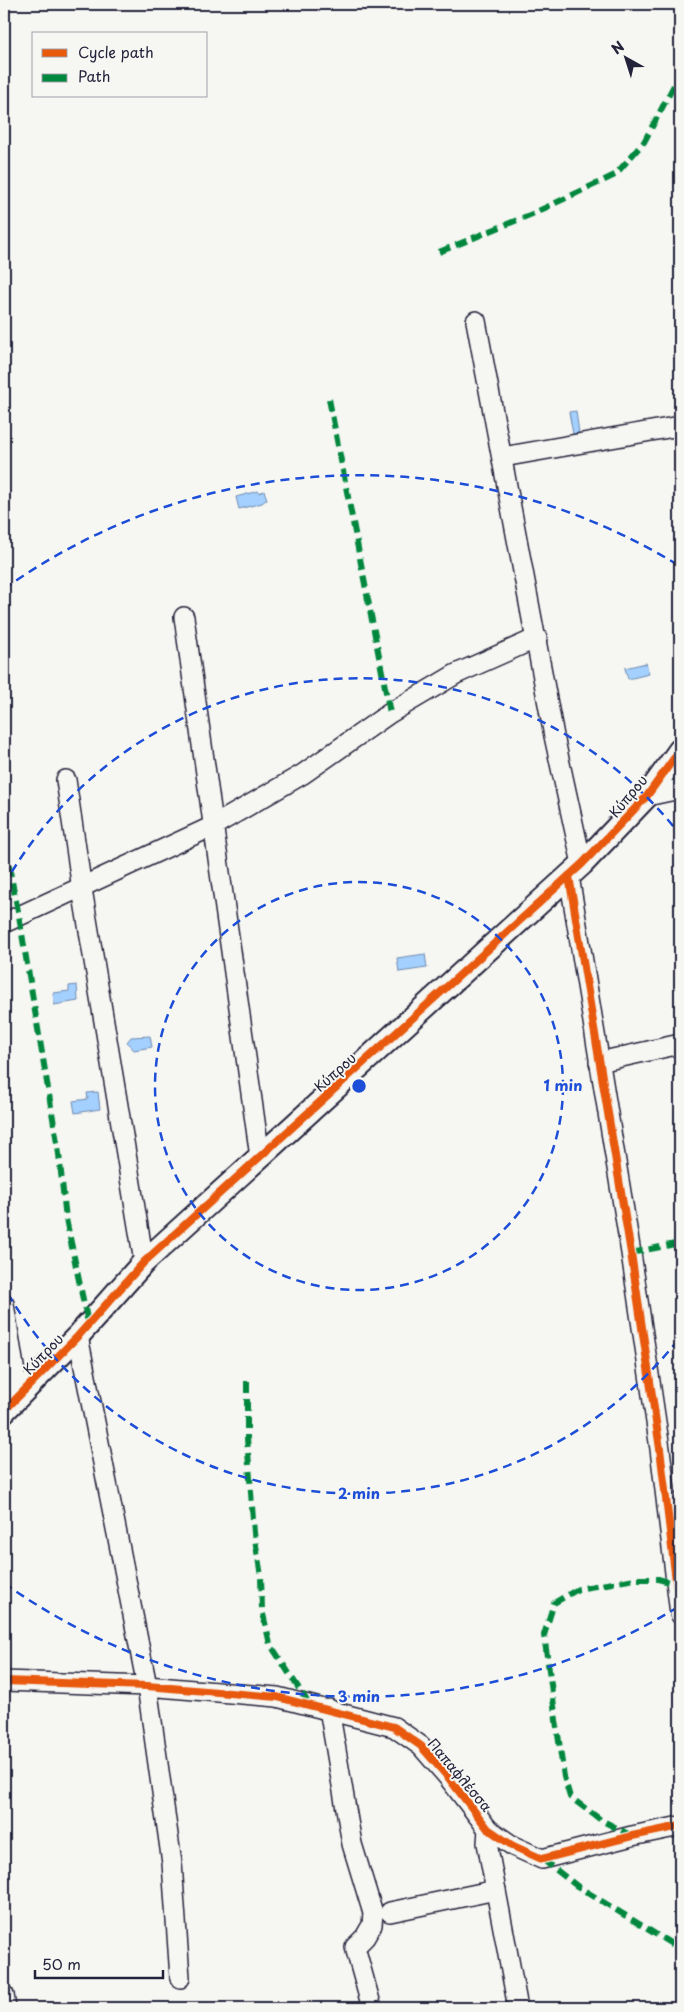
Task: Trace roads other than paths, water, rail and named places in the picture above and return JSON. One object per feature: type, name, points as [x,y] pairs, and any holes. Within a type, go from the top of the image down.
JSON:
[{"type":"street","points":[[476,321],[537,638],[576,870],[598,1062],[631,1253],[660,1449],[680,1614]]},
{"type":"street","points":[[503,457],[680,426]]},
{"type":"street","points":[[184,617],[260,1157]]},
{"type":"street","points":[[4,923],[82,889],[213,826],[303,774],[390,712],[456,674],[537,638]]},
{"type":"street","name":"Κύπρου","points":[[11,1405],[78,1336],[144,1262],[576,870],[647,796],[680,750]]},
{"type":"street","points":[[66,780],[82,889],[144,1262]]},
{"type":"street","points":[[647,796],[680,789]]},
{"type":"street","points":[[598,1062],[680,1044]]},
{"type":"street","points":[[4,1304],[11,1405]]},
{"type":"street","points":[[78,1336],[148,1686],[172,1863],[180,1978]]},
{"type":"street","name":"Παπαφλέσσα","points":[[4,1681],[148,1686],[277,1697],[394,1727],[421,1746],[448,1777],[488,1829],[513,1846],[542,1859],[680,1826]]},
{"type":"street","points":[[329,1709],[352,1844],[373,1913],[369,1931],[355,1947],[372,2008]]},
{"type":"street","points":[[488,1829],[487,1843],[518,2008]]},
{"type":"street","points":[[390,1912],[496,1890]]},
{"type":"street","points":[[4,1995],[6,2008]]},
{"type":"water","points":[[576,411],[579,433],[573,434],[569,412]]},
{"type":"water","points":[[258,491],[259,493],[264,491],[267,499],[262,503],[239,509],[236,497]]},
{"type":"water","points":[[646,663],[649,674],[628,679],[625,668]]},
{"type":"water","points":[[425,954],[427,968],[399,972],[397,958]]},
{"type":"water","points":[[77,985],[78,1001],[54,1005],[53,993],[69,991],[69,986]]},
{"type":"water","points":[[150,1036],[152,1047],[134,1050],[127,1042],[131,1037]]},
{"type":"water","points":[[98,1092],[100,1109],[75,1113],[73,1101],[88,1099],[87,1093]]}]
